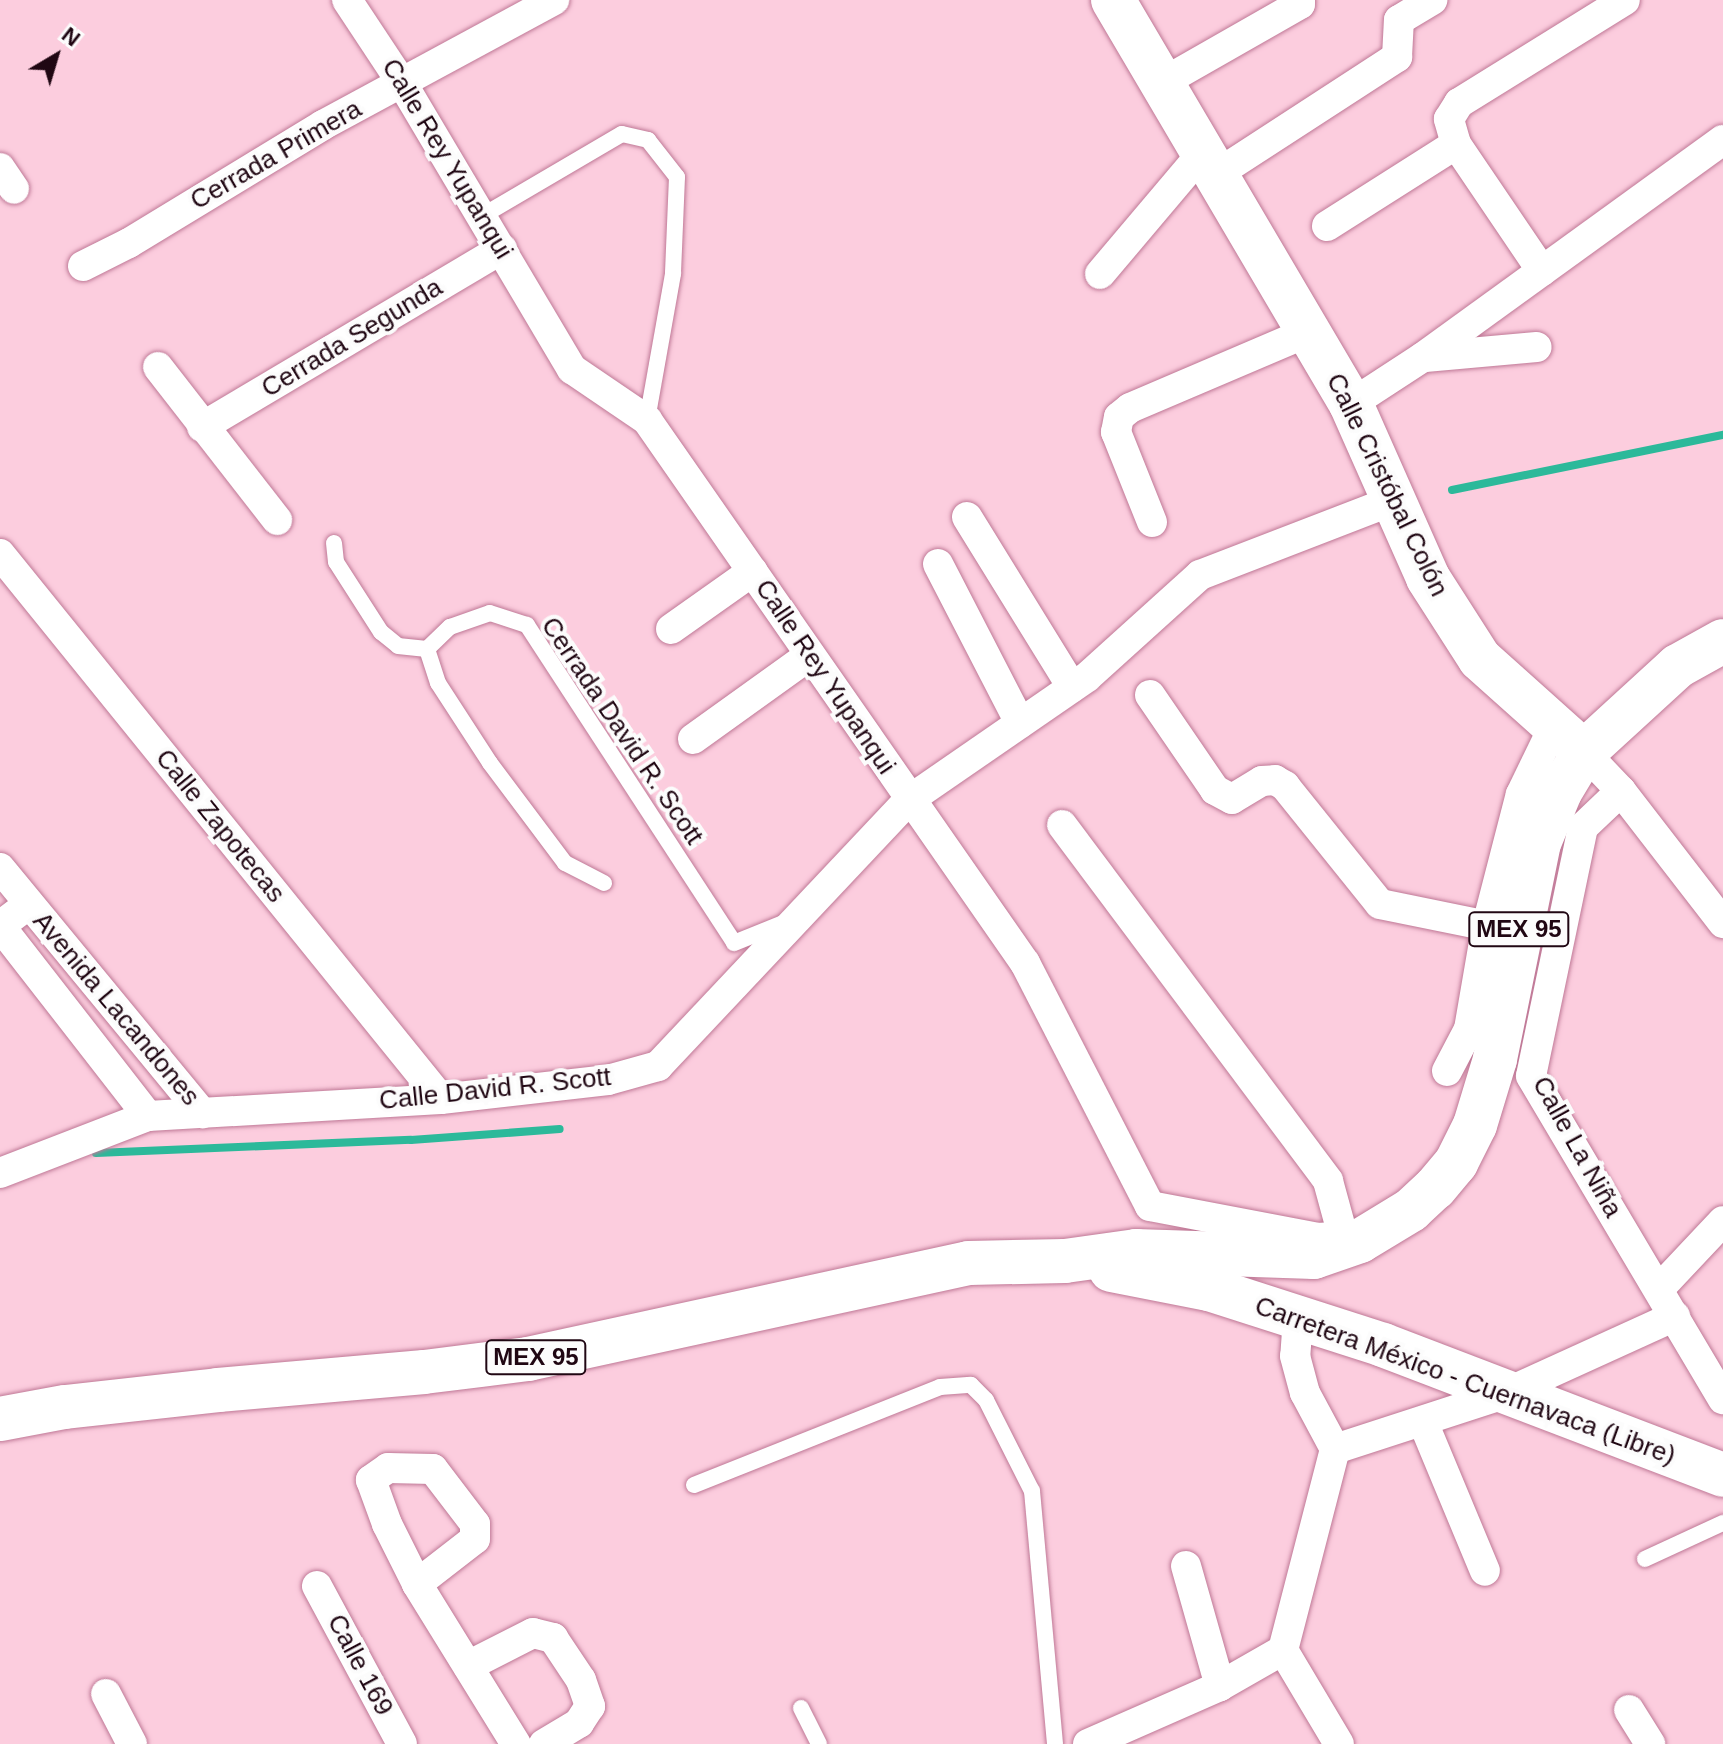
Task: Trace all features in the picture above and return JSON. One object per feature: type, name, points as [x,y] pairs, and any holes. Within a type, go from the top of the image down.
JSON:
[{"type":"main road","name":"Calle Cristóbal Colón","points":[[1113,0],[1351,404],[1428,578],[1480,659],[1569,739]]},
{"type":"main road","name":"Carretera México - Cuernavaca (Libre)","points":[[0,1419],[202,1391],[528,1359],[969,1263],[1065,1261],[1136,1251],[1314,1257],[1347,1243],[1411,1210],[1456,1163],[1475,1125],[1495,1059],[1502,929],[1560,792],[1569,739],[1678,666],[1723,641]]},
{"type":"main road","points":[[1298,1317],[1321,1271],[1347,1243]]},
{"type":"main road","name":"Carretera México - Cuernavaca (Libre)","points":[[1065,1261],[1209,1289],[1298,1317],[1383,1345],[1504,1394],[1723,1475]]},
{"type":"street","name":"Calle Rey Yupanqui","points":[[347,0],[402,83],[572,369],[647,420],[1025,963],[1150,1206],[1347,1243]]},
{"type":"street","name":"Cerrada Primera","points":[[83,266],[129,243],[323,125],[554,0]]},
{"type":"street","points":[[1160,84],[1300,4],[1300,0]]},
{"type":"street","points":[[1100,274],[1210,163],[1397,57],[1399,20],[1432,0]]},
{"type":"street","points":[[1542,271],[1456,144],[1449,119],[1459,103],[1625,0]]},
{"type":"street","points":[[1351,404],[1423,357],[1723,140]]},
{"type":"street","points":[[1327,226],[1456,144]]},
{"type":"street","name":"Cerrada Segunda","points":[[202,427],[502,249]]},
{"type":"street","points":[[1152,522],[1116,432],[1119,417],[1130,408],[1308,332]]},
{"type":"street","points":[[1423,357],[1537,347]]},
{"type":"street","points":[[158,367],[277,520]]},
{"type":"street","name":"Calle David R. Scott","points":[[0,1173],[148,1116],[441,1099],[608,1080],[658,1066],[909,800],[1079,682],[1200,575],[1394,500]]},
{"type":"street","points":[[967,517],[1079,682]]},
{"type":"street","name":"Calle Zapotecas","points":[[0,554],[441,1099]]},
{"type":"street","points":[[938,564],[1020,723]]},
{"type":"street","points":[[671,629],[753,571]]},
{"type":"street","points":[[693,739],[810,655]]},
{"type":"street","points":[[1150,695],[1215,790],[1232,799],[1262,781],[1275,780],[1285,786],[1380,904],[1502,929],[1469,1029],[1447,1071]]},
{"type":"street","name":"Calle Cristóbal Colón","points":[[1569,739],[1621,791],[1723,923]]},
{"type":"street","name":"Calle La Niña","points":[[1621,791],[1583,827],[1531,1076],[1723,1399]]},
{"type":"street","points":[[1062,825],[1328,1181],[1347,1243]]},
{"type":"street","name":"Avenida Lacandones","points":[[0,868],[202,1113]]},
{"type":"street","points":[[0,926],[29,904]]},
{"type":"street","name":"Avenida Lacandones","points":[[0,926],[148,1116]]},
{"type":"street","points":[[67,1013],[100,990]]},
{"type":"street","points":[[1659,1289],[1723,1221]]},
{"type":"street","points":[[1335,1449],[1504,1394],[1675,1316]]},
{"type":"street","points":[[1298,1317],[1295,1356],[1305,1393],[1335,1449],[1283,1650],[1339,1744]]},
{"type":"street","points":[[1423,1422],[1485,1571]]},
{"type":"street","points":[[1186,1566],[1220,1686]]},
{"type":"street","points":[[417,1584],[516,1744]]},
{"type":"street","name":"Calle 169","points":[[317,1586],[402,1744]]},
{"type":"street","points":[[468,1666],[533,1633],[553,1638],[581,1680],[590,1706],[579,1723],[544,1744]]},
{"type":"street","points":[[1088,1744],[1220,1686],[1283,1650]]},
{"type":"street","points":[[106,1694],[132,1744]]},
{"type":"street","points":[[1629,1710],[1650,1744]]},
{"type":"lane","points":[[482,216],[622,134],[648,140],[677,177],[673,274],[647,420]]},
{"type":"lane","points":[[334,543],[336,562],[381,632],[398,646],[427,649],[438,683],[481,750],[565,863],[604,883]]},
{"type":"lane","name":"Cerrada David R. Scott","points":[[427,649],[450,627],[490,613],[527,625],[734,943],[803,915]]},
{"type":"lane","points":[[694,1485],[940,1387],[971,1385],[986,1400],[1032,1491],[1055,1744]]},
{"type":"lane","points":[[1645,1559],[1723,1523]]},
{"type":"lane","points":[[801,1708],[819,1744]]},
{"type":"waterway","points":[[1452,490],[1723,435]]},
{"type":"waterway","points":[[96,1153],[411,1140],[560,1129]]}]
